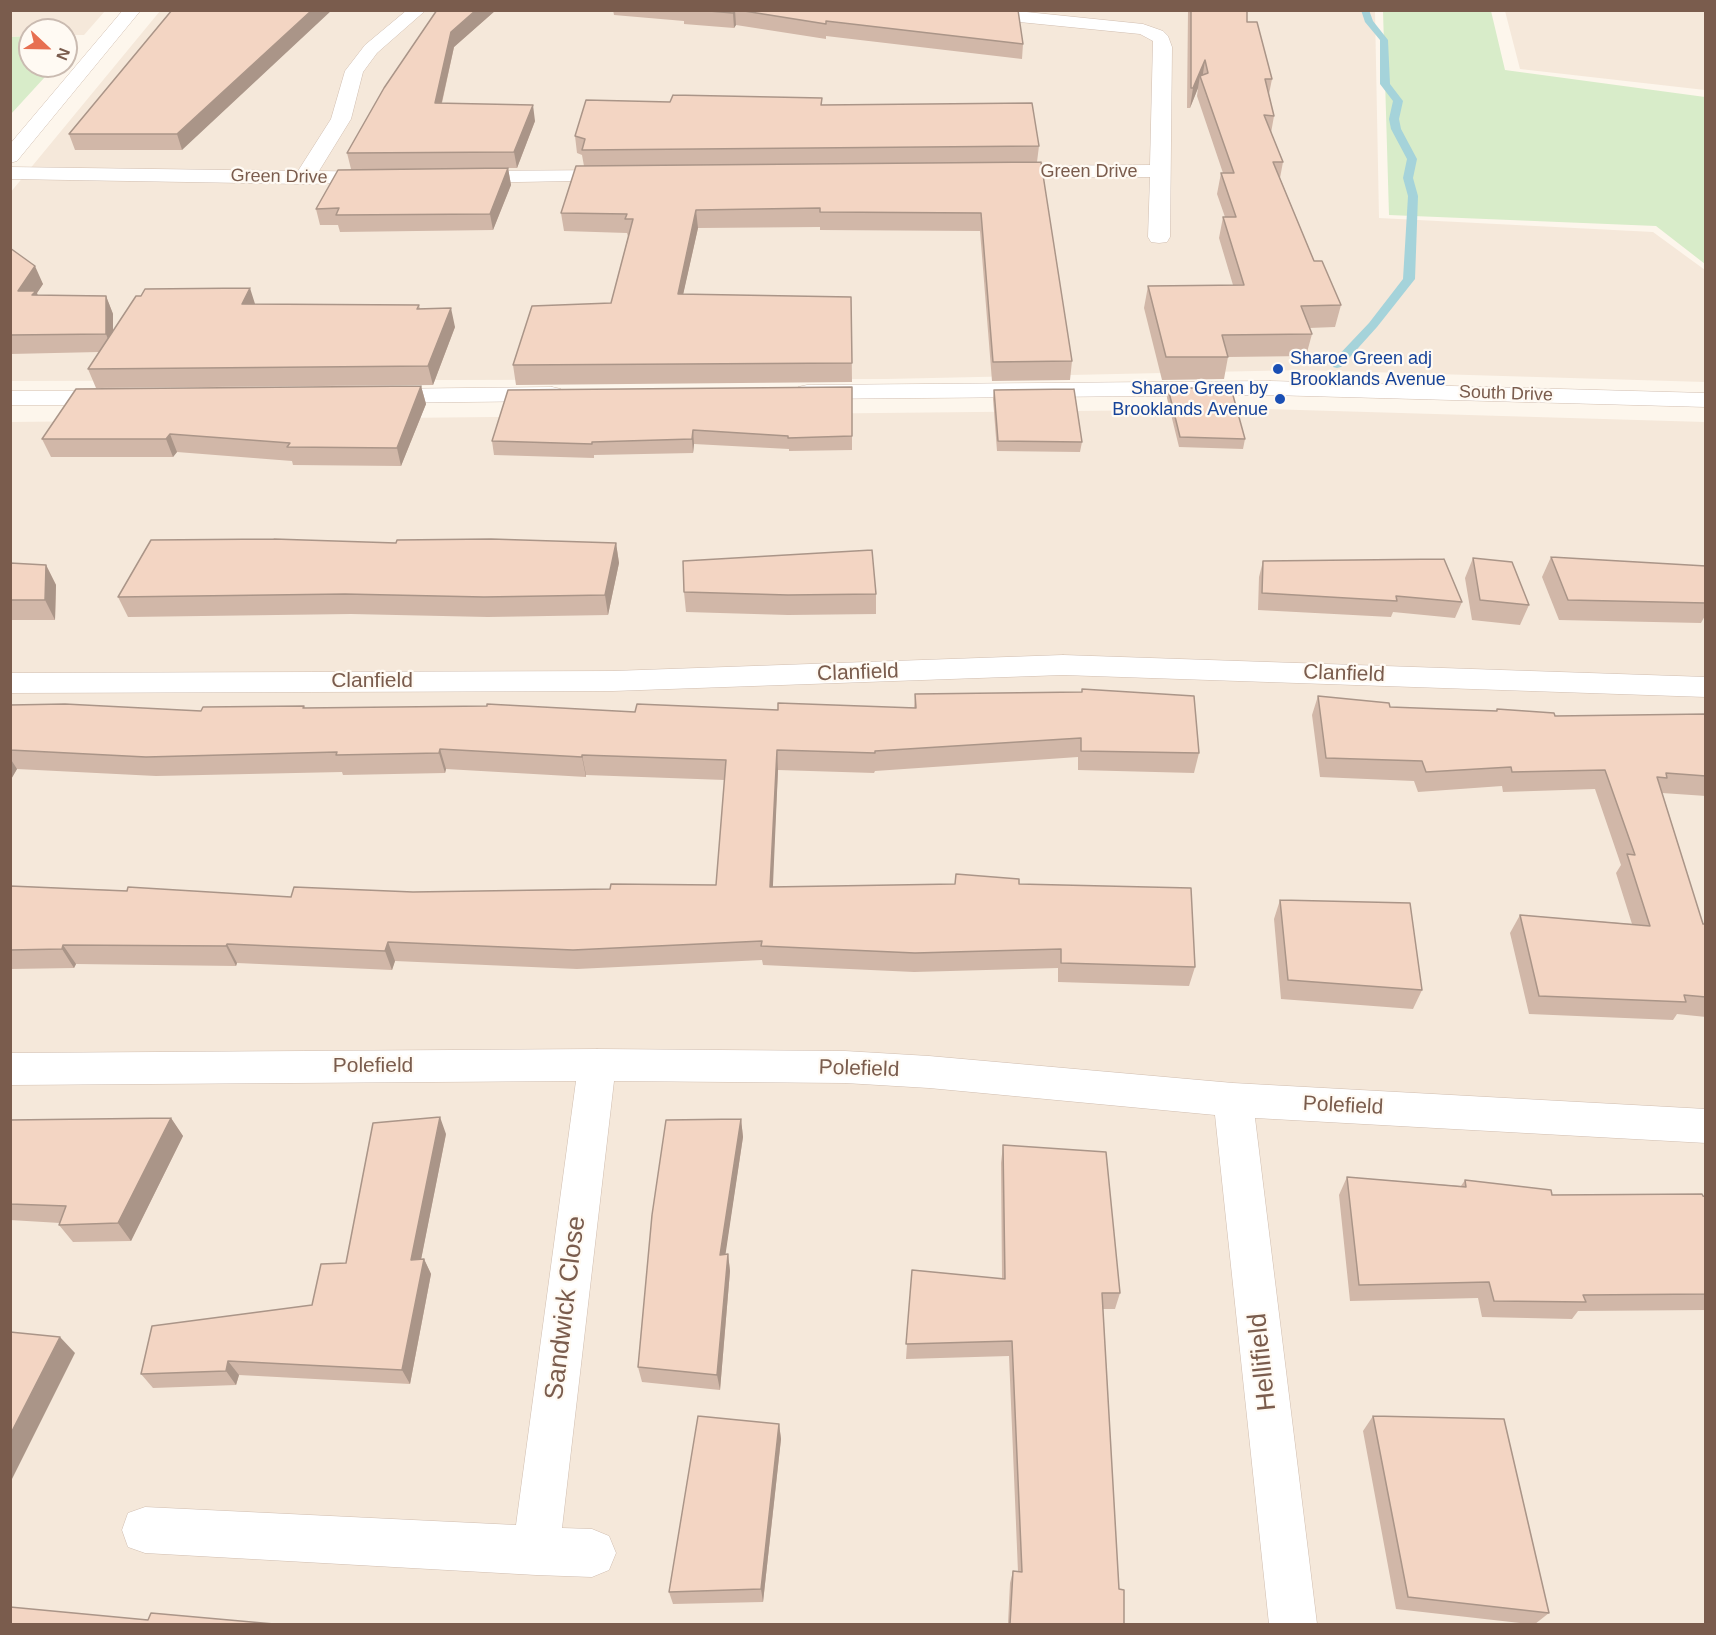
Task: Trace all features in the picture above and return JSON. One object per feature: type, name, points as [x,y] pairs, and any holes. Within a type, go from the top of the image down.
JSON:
[{"type":"street","points":[[10,157],[133,10]]},
{"type":"street","points":[[304,178],[341,119],[354,71],[371,49],[418,10]]},
{"type":"street","name":"Green Drive","points":[[948,10],[1148,23],[1162,40],[1163,47],[1159,237]]},
{"type":"street","name":"Green Drive","points":[[982,172],[1160,171]]},
{"type":"street","name":"Green Drive","points":[[10,173],[304,178],[399,177]]},
{"type":"street","points":[[447,177],[637,175]]},
{"type":"street","name":"South Drive","points":[[778,392],[1270,388],[1706,400]]},
{"type":"street","points":[[358,396],[574,394]]},
{"type":"street","points":[[10,399],[142,397]]},
{"type":"street","name":"Clanfield","points":[[10,683],[613,681],[1063,665],[1706,687]]},
{"type":"street","name":"Polefield","points":[[10,1069],[597,1065],[845,1067],[929,1072],[1233,1100],[1706,1126]]},
{"type":"street","name":"Sandwick Close","points":[[536,1551],[597,1065]]},
{"type":"street","name":"Hellifield","points":[[1233,1100],[1293,1624]]},
{"type":"street","points":[[145,1530],[592,1554]]},
{"type":"shaded area","points":[[11,10],[105,11],[84,35],[78,35],[78,18],[18,18],[18,37],[11,37]]},
{"type":"shaded area","points":[[160,11],[1375,11],[1379,218],[1653,232],[1705,270],[1705,382],[1301,370],[886,379],[11,381],[10,193]]},
{"type":"shaded area","points":[[1505,11],[1705,11],[1705,90],[1520,69]]},
{"type":"shaded area","points":[[1266,409],[1705,422],[1705,1624],[11,1624],[10,422]]},
{"type":"green space","points":[[1383,11],[1491,11],[1505,70],[1705,97],[1705,264],[1656,226],[1389,215]]},
{"type":"green space","points":[[11,37],[18,37],[18,78],[44,78],[11,114]]},
{"type":"building","points":[[172,10],[312,10],[177,134],[69,134]]},
{"type":"building","points":[[437,10],[476,10],[451,32],[435,103],[533,105],[514,152],[347,153],[384,88]]},
{"type":"building","points":[[697,10],[735,10],[733,13]]},
{"type":"building","points":[[738,10],[1018,10],[1023,44],[826,21],[826,24]]},
{"type":"building","points":[[1191,10],[1247,10],[1247,22],[1257,22],[1272,79],[1265,79],[1274,116],[1264,115],[1283,162],[1273,162],[1314,261],[1322,261],[1341,305],[1301,306],[1312,334],[1222,335],[1228,357],[1166,357],[1148,286],[1244,285],[1223,217],[1236,217],[1221,173],[1234,173],[1200,76],[1208,73],[1205,60],[1191,88]]},
{"type":"building","points":[[673,95],[822,98],[821,105],[1032,103],[1039,146],[582,150],[585,139],[575,136],[586,100],[670,102]]},
{"type":"building","points":[[1041,162],[1072,361],[993,362],[981,213],[820,212],[820,208],[696,210],[678,294],[851,297],[852,363],[513,365],[532,306],[611,303],[633,219],[625,219],[627,214],[561,213],[576,166]]},
{"type":"building","points":[[508,168],[490,214],[336,215],[339,208],[316,209],[338,170]]},
{"type":"building","points":[[10,248],[35,266],[18,291],[36,291],[32,295],[106,296],[106,334],[10,335]]},
{"type":"building","points":[[250,288],[242,304],[419,305],[417,309],[451,308],[428,366],[88,369],[136,296],[141,296],[145,289]]},
{"type":"building","points":[[421,386],[397,448],[287,447],[290,443],[170,434],[166,439],[42,439],[76,389]]},
{"type":"building","points":[[852,387],[852,436],[788,438],[788,436],[693,430],[692,439],[592,442],[592,444],[492,441],[508,390]]},
{"type":"building","points":[[1168,388],[1231,388],[1245,439],[1180,437]]},
{"type":"building","points":[[1074,389],[1082,442],[998,441],[994,390]]},
{"type":"building","points":[[274,539],[396,543],[397,540],[491,539],[616,543],[605,595],[484,597],[345,594],[118,597],[151,540]]},
{"type":"building","points":[[872,550],[876,594],[788,595],[684,592],[683,561]]},
{"type":"building","points":[[1551,557],[1706,566],[1706,603],[1568,600]]},
{"type":"building","points":[[1473,558],[1512,562],[1529,605],[1480,600]]},
{"type":"building","points":[[1444,559],[1462,602],[1396,596],[1397,601],[1262,593],[1263,561]]},
{"type":"building","points":[[10,563],[46,565],[45,600],[10,600]]},
{"type":"building","points":[[1082,689],[1194,696],[1199,753],[1081,751],[1081,738],[875,751],[875,753],[777,750],[770,887],[955,884],[956,874],[1019,879],[1019,884],[1191,888],[1195,967],[1061,963],[1061,949],[915,953],[761,946],[762,941],[573,950],[388,942],[385,951],[227,944],[226,946],[63,945],[62,949],[10,950],[10,886],[127,891],[128,887],[291,897],[294,887],[413,892],[610,889],[611,884],[716,885],[726,760],[582,755],[582,757],[440,749],[439,753],[336,755],[337,752],[146,757],[10,750],[10,705],[65,704],[201,711],[203,707],[304,706],[303,708],[487,706],[487,704],[635,712],[637,704],[778,710],[778,703],[916,708],[915,694],[1082,692]]},
{"type":"building","points":[[1318,696],[1389,703],[1390,707],[1497,711],[1497,709],[1554,713],[1555,716],[1706,714],[1706,776],[1666,773],[1667,778],[1657,777],[1703,924],[1706,924],[1706,997],[1684,995],[1686,1002],[1539,996],[1520,915],[1650,926],[1627,854],[1635,855],[1605,770],[1512,772],[1511,767],[1426,772],[1422,761],[1326,758]]},
{"type":"building","points":[[1280,900],[1410,903],[1422,990],[1288,980]]},
{"type":"building","points":[[440,1117],[411,1260],[424,1259],[402,1370],[228,1361],[226,1371],[141,1374],[152,1326],[312,1305],[321,1264],[346,1263],[373,1123]]},
{"type":"building","points":[[171,1118],[118,1223],[59,1225],[66,1206],[10,1204],[10,1120]]},
{"type":"building","points":[[741,1119],[720,1255],[728,1254],[717,1375],[638,1367],[652,1215],[666,1120]]},
{"type":"building","points":[[1003,1145],[1106,1152],[1120,1293],[1102,1293],[1119,1589],[1124,1590],[1124,1624],[1010,1624],[1013,1571],[1022,1572],[1012,1341],[906,1344],[912,1270],[1005,1279]]},
{"type":"building","points":[[1347,1177],[1466,1187],[1465,1180],[1551,1190],[1552,1195],[1702,1194],[1706,1197],[1706,1294],[1583,1295],[1586,1302],[1494,1301],[1489,1282],[1359,1285]]},
{"type":"building","points":[[10,1332],[60,1337],[10,1435]]},
{"type":"building","points":[[698,1416],[779,1424],[761,1589],[669,1592]]},
{"type":"building","points":[[1373,1416],[1504,1419],[1549,1613],[1408,1597]]},
{"type":"building","points":[[10,1607],[148,1620],[151,1613],[274,1624],[10,1624]]},
{"type":"waterway","points":[[1337,364],[1373,325],[1409,279],[1413,196],[1408,178],[1412,159],[1396,129],[1394,119],[1398,101],[1385,84],[1384,40],[1369,22],[1365,10]]},
{"type":"place","name":"Sharoe Green adj Brooklands Avenue","points":[[1278,369]]},
{"type":"place","name":"Sharoe Green by Brooklands Avenue","points":[[1280,399]]}]
